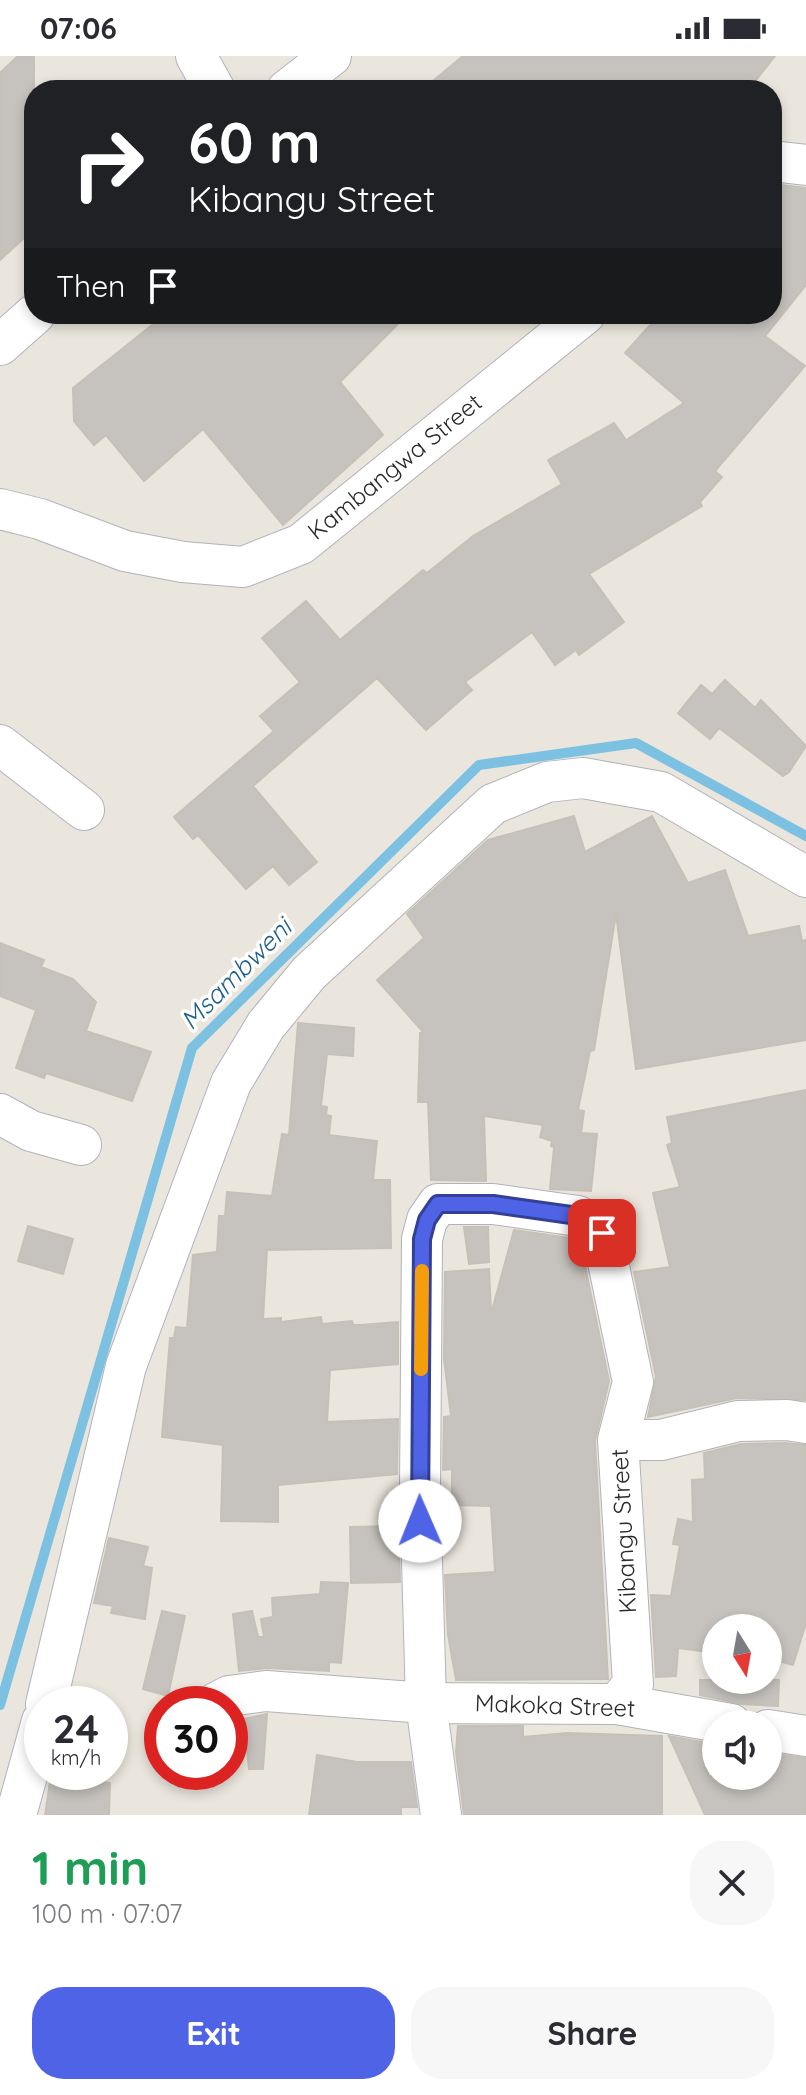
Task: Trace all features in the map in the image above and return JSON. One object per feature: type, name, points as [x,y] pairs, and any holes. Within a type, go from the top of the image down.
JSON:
[{"type":"street","points":[[196,56],[209,80]]},
{"type":"street","points":[[300,80],[331,56]]},
{"type":"street","points":[[782,162],[806,165]]},
{"type":"street","points":[[0,345],[24,324]]},
{"type":"street","name":"Kambangwa Street","points":[[0,509],[40,519],[125,551],[183,562],[243,567],[301,544],[573,324]]},
{"type":"street","points":[[0,745],[84,810]]},
{"type":"street","points":[[50,1686],[126,1366],[231,1083],[266,1025],[309,973],[493,804],[547,782],[583,778],[661,792],[806,877]]},
{"type":"street","points":[[0,1114],[31,1131],[81,1145]]},
{"type":"street","name":"Kibangu Street","points":[[441,1815],[426,1703],[420,1490],[422,1239],[427,1220],[438,1204],[493,1204],[578,1216],[602,1233],[633,1382],[618,1440],[633,1684],[617,1704]]},
{"type":"street","points":[[618,1440],[661,1440],[738,1421],[787,1420],[806,1423]]},
{"type":"street","name":"Makoka Street","points":[[248,1693],[266,1691],[426,1703],[617,1704],[702,1719]]},
{"type":"street","points":[[782,1732],[806,1736]]},
{"type":"street","points":[[16,1815],[24,1786]]},
{"type":"building","points":[[18,56],[34,56],[34,80],[24,80],[24,238],[0,260],[0,73]]},
{"type":"building","points":[[463,56],[775,56],[756,80],[434,80]]},
{"type":"building","points":[[782,185],[806,188],[806,285],[782,315]]},
{"type":"building","points":[[153,324],[398,324],[340,382],[383,435],[283,525],[203,429],[144,481],[106,435],[94,445],[74,421],[73,388]]},
{"type":"building","points":[[651,324],[775,324],[765,336],[805,366],[715,471],[722,477],[700,502],[702,506],[589,574],[624,622],[579,655],[576,650],[555,665],[532,632],[465,682],[472,690],[426,730],[377,678],[253,786],[317,862],[289,885],[273,866],[246,889],[198,835],[193,839],[174,817],[274,731],[260,716],[300,682],[262,638],[306,601],[340,640],[423,570],[427,573],[473,536],[562,484],[548,460],[614,423],[626,440],[684,403],[625,353]]},
{"type":"building","points":[[725,680],[755,708],[761,700],[806,746],[783,776],[719,728],[710,739],[678,713],[701,685],[712,694]]},
{"type":"building","points":[[574,816],[585,852],[652,816],[688,883],[725,870],[748,936],[799,926],[802,941],[806,940],[806,1040],[636,1069],[616,914],[594,1050],[590,1051],[578,1110],[584,1111],[581,1133],[597,1134],[591,1191],[550,1189],[554,1147],[551,1146],[552,1141],[540,1137],[543,1125],[484,1116],[486,1181],[431,1180],[428,1102],[418,1102],[420,1033],[424,1033],[377,980],[424,938],[407,914],[488,840]]},
{"type":"building","points":[[0,943],[44,960],[41,967],[73,979],[96,1002],[86,1031],[151,1052],[132,1101],[46,1073],[44,1078],[16,1068],[36,1010],[0,996]]},
{"type":"building","points":[[298,1023],[354,1028],[353,1056],[327,1054],[321,1106],[327,1107],[326,1115],[331,1116],[329,1135],[377,1141],[373,1180],[390,1180],[391,1248],[267,1250],[263,1319],[281,1318],[281,1322],[321,1317],[322,1324],[352,1321],[353,1325],[398,1322],[398,1364],[330,1370],[327,1422],[398,1419],[397,1474],[278,1485],[278,1522],[221,1521],[223,1445],[162,1437],[170,1338],[174,1338],[176,1327],[187,1328],[193,1255],[217,1252],[219,1216],[225,1216],[227,1192],[272,1196],[282,1134],[289,1135]]},
{"type":"building","points":[[806,1090],[806,1400],[737,1398],[648,1417],[656,1377],[634,1272],[670,1267],[653,1193],[680,1187],[667,1145],[672,1143],[667,1117]]},
{"type":"building","points":[[28,1226],[73,1239],[63,1274],[18,1261]]},
{"type":"building","points":[[464,1227],[488,1227],[489,1262],[469,1264]]},
{"type":"building","points":[[514,1230],[569,1238],[581,1247],[609,1381],[595,1441],[608,1679],[456,1680],[448,1635],[445,1575],[495,1572],[491,1506],[452,1505],[452,1469],[443,1470],[444,1417],[451,1416],[444,1359],[445,1272],[489,1269],[491,1314]]},
{"type":"building","points":[[741,1444],[806,1445],[806,1623],[793,1665],[782,1662],[782,1614],[702,1614],[702,1651],[678,1648],[676,1676],[656,1677],[651,1595],[671,1596],[680,1545],[673,1544],[678,1519],[693,1522],[692,1480],[705,1479],[704,1453]]},
{"type":"building","points":[[398,1526],[400,1582],[351,1583],[350,1527]]},
{"type":"building","points":[[109,1538],[148,1547],[143,1566],[152,1568],[145,1619],[111,1613],[113,1606],[94,1603]]},
{"type":"building","points":[[321,1582],[348,1583],[341,1663],[329,1662],[329,1671],[267,1668],[239,1671],[233,1614],[252,1611],[258,1637],[264,1637],[261,1619],[273,1617],[272,1598],[320,1594]]},
{"type":"building","points":[[162,1611],[185,1616],[170,1686],[144,1686],[143,1689]]},
{"type":"building","points":[[702,1680],[702,1694],[778,1694],[778,1706],[741,1704],[700,1695]]},
{"type":"building","points":[[267,1714],[263,1769],[249,1769],[248,1718]]},
{"type":"building","points":[[458,1726],[523,1726],[523,1737],[567,1733],[662,1736],[662,1815],[464,1815],[456,1752]]},
{"type":"building","points":[[669,1736],[702,1742],[702,1790],[782,1790],[782,1755],[806,1758],[806,1815],[705,1815]]},
{"type":"building","points":[[317,1755],[357,1762],[411,1762],[417,1807],[401,1807],[401,1815],[309,1815]]},
{"type":"building","points":[[49,1790],[110,1790],[109,1815],[45,1815]]},
{"type":"waterway","name":"Msambweni","points":[[0,1705],[192,1048],[479,765],[636,743],[806,836]]},
{"type":"slow traffic","points":[[421,1369],[422,1271]]},
{"type":"route","points":[[420,1521],[422,1239],[427,1220],[438,1204],[493,1204],[578,1216],[602,1233]]}]
